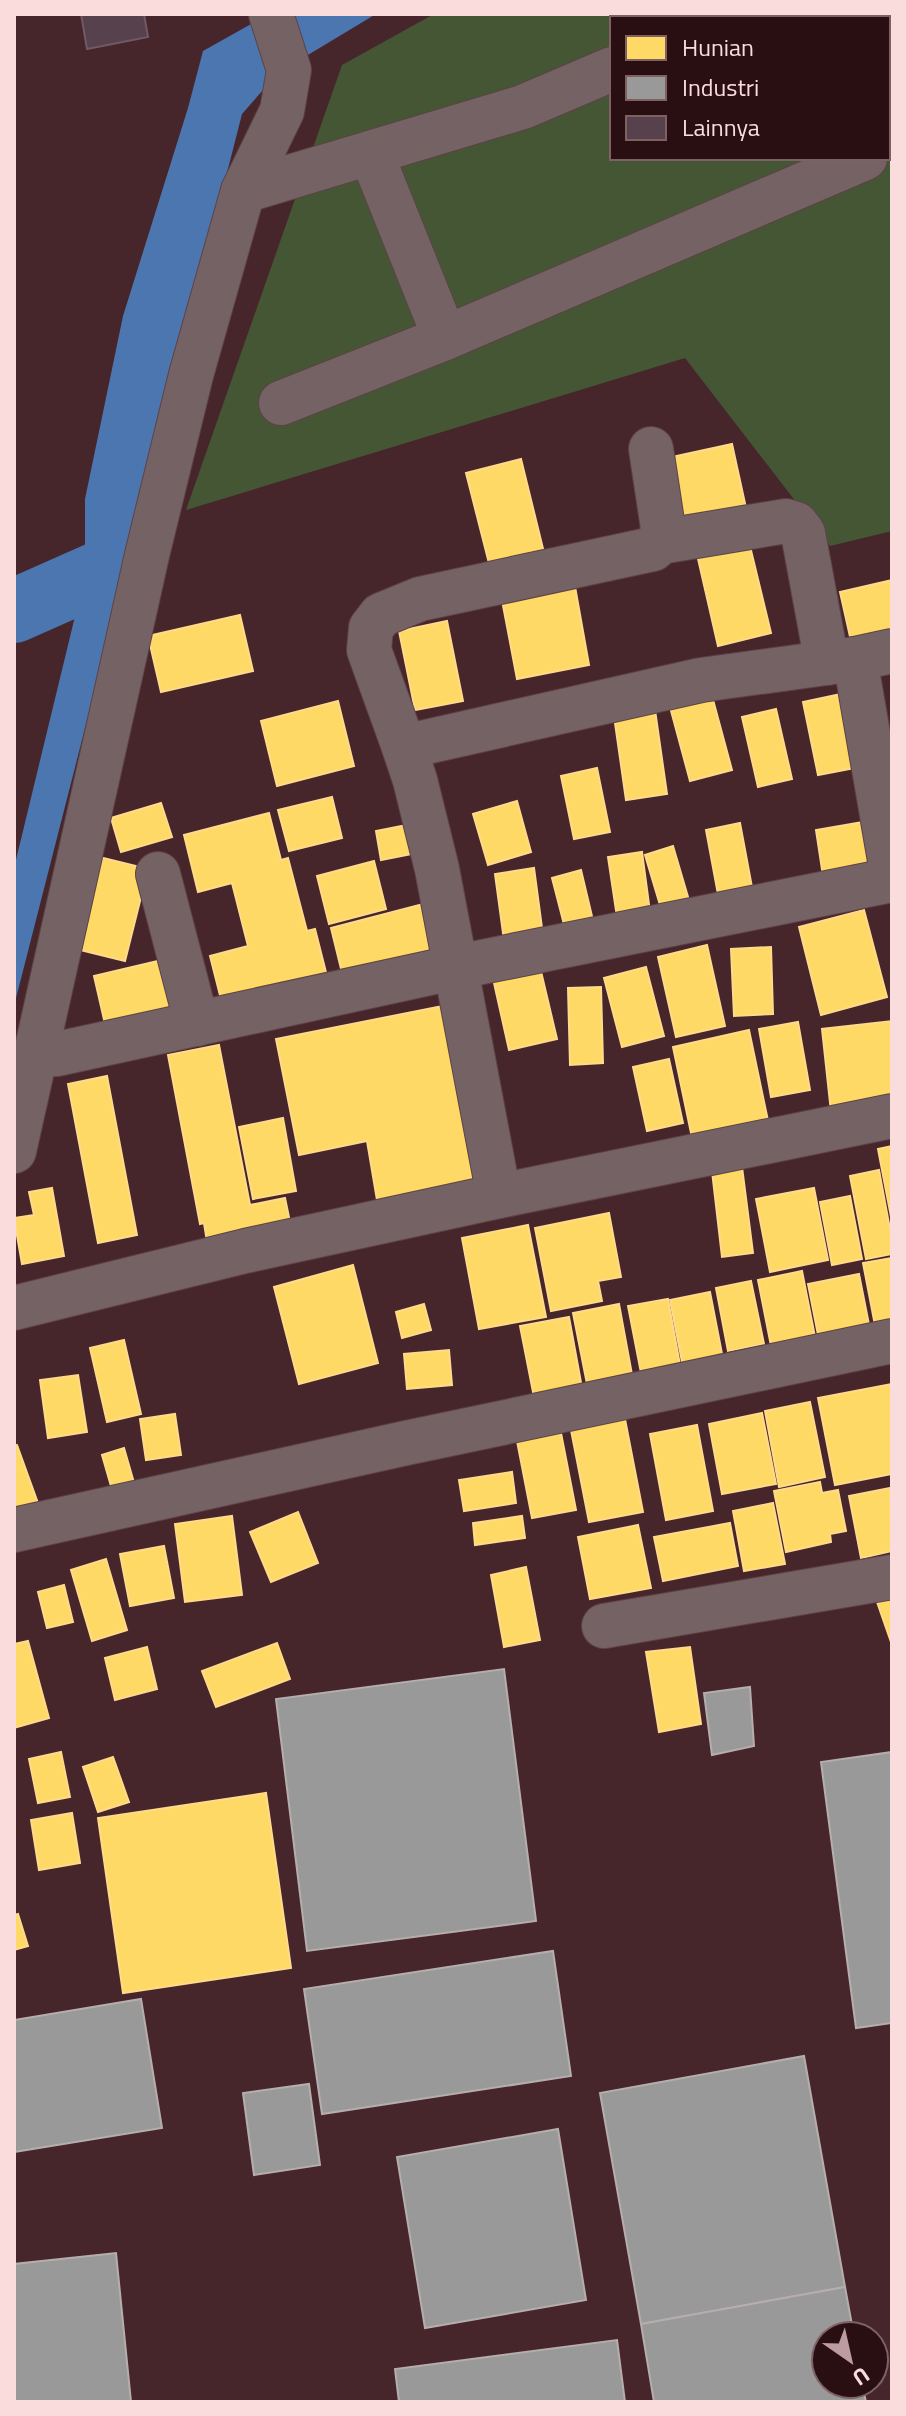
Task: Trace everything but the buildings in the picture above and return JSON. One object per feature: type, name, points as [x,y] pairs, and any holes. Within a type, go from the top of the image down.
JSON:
[{"type":"street","points":[[14,1151],[191,375],[243,191],[282,111],[289,70],[271,14]]},
{"type":"street","points":[[243,191],[523,107],[610,70]]},
{"type":"street","points":[[371,153],[445,338]]},
{"type":"street","points":[[281,403],[445,338],[860,160]]},
{"type":"street","points":[[499,1196],[433,854],[415,780],[369,650],[371,628],[381,615],[420,599],[653,549],[660,542],[663,528],[651,449]]},
{"type":"street","points":[[660,542],[786,521],[796,524],[803,533],[858,658],[892,872]]},
{"type":"street","points":[[404,747],[701,680],[858,658]]},
{"type":"street","points":[[158,874],[197,1024]]},
{"type":"street","points":[[35,1055],[57,1054],[457,967],[892,880]]},
{"type":"street","points":[[14,1308],[245,1251],[892,1116]]},
{"type":"street","points":[[14,1530],[406,1443],[892,1341]]},
{"type":"street","points":[[604,1626],[892,1577]]},
{"type":"green space","points":[[434,14],[892,14],[892,531],[830,546],[685,358],[186,510],[342,65]]},
{"type":"water","points":[[269,14],[376,14],[278,73],[242,114],[14,1006],[14,868],[85,575],[85,499],[123,316],[203,51]]},
{"type":"waterway","points":[[14,611],[102,572]]}]
